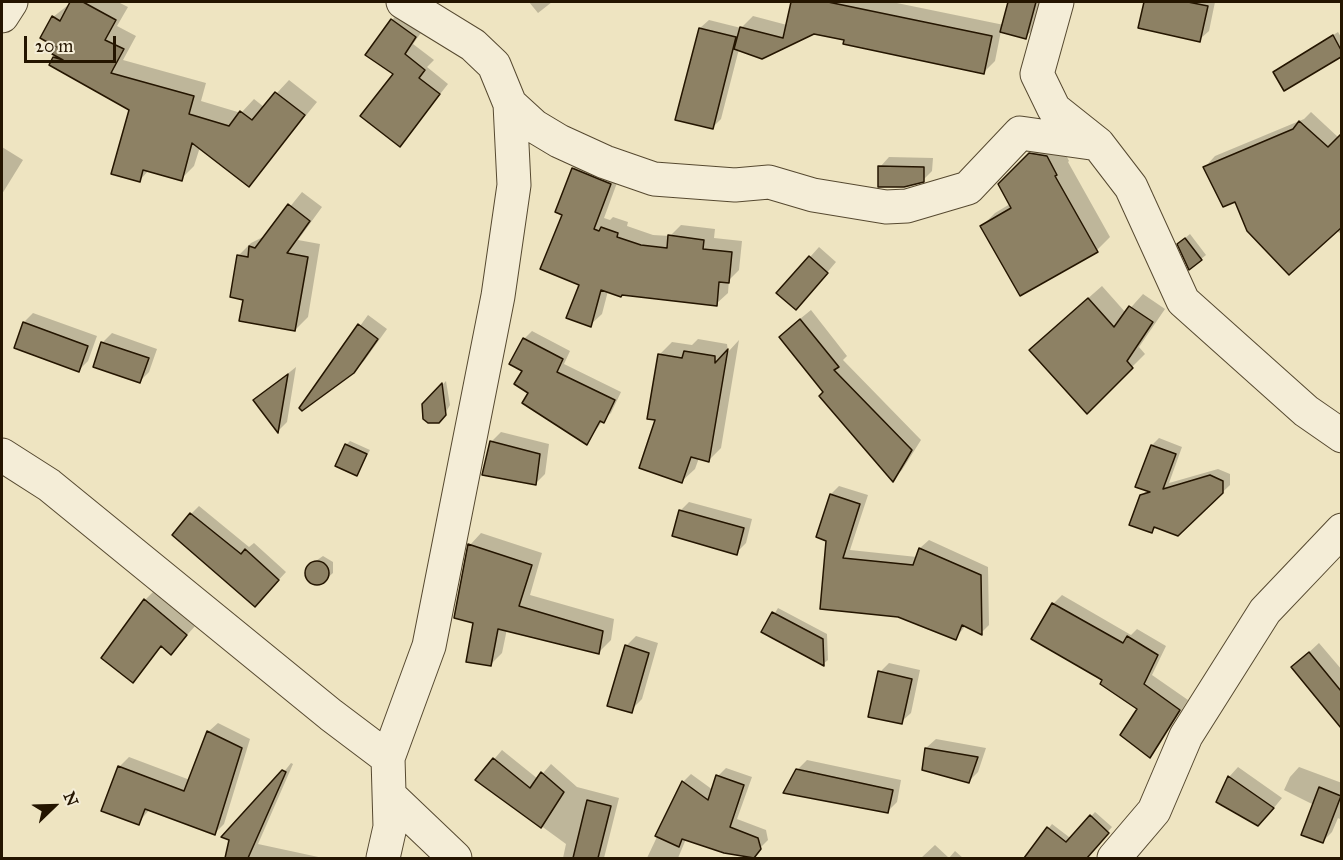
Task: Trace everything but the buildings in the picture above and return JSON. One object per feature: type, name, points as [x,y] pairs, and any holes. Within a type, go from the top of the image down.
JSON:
[{"type":"street","points":[[2,16],[11,2]]},
{"type":"street","points":[[383,858],[390,827],[391,797],[388,758],[429,646],[498,296],[514,185],[510,104],[494,65],[473,45],[404,2]]},
{"type":"street","points":[[1057,2],[1037,74],[1054,109],[1098,144],[1131,188],[1183,301],[1306,411],[1341,436]]},
{"type":"street","points":[[510,104],[534,126],[559,141],[605,162],[654,179],[735,185],[769,182],[813,195],[886,207],[907,206],[968,189],[1020,133],[1098,144]]},
{"type":"street","points":[[2,455],[49,485],[331,715],[388,758]]},
{"type":"street","points":[[1114,858],[1154,811],[1186,736],[1265,611],[1341,530]]},
{"type":"street","points":[[391,797],[455,858]]}]
